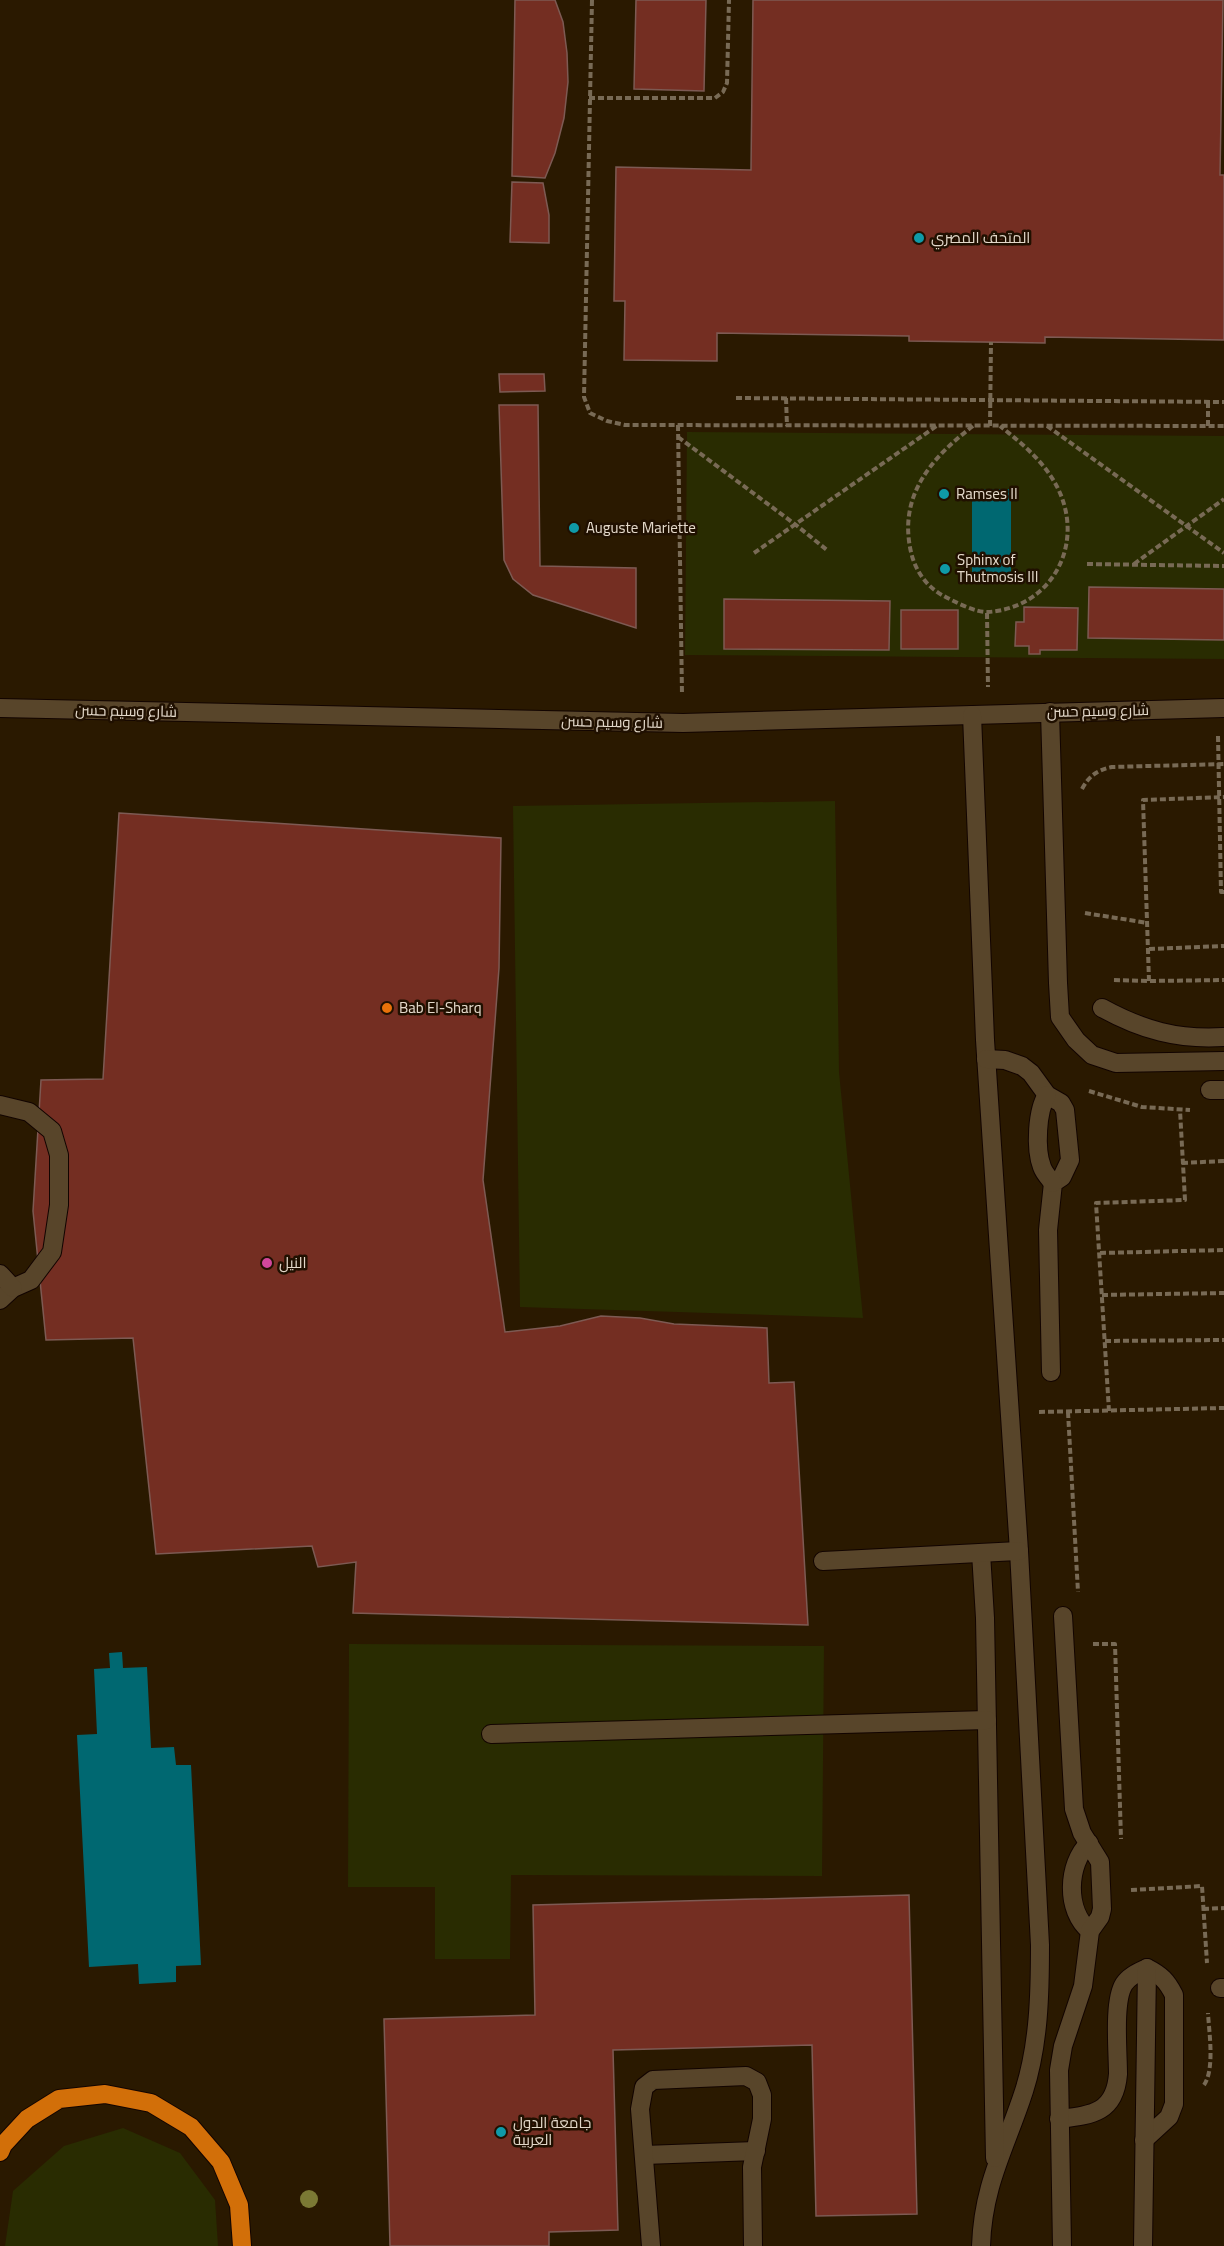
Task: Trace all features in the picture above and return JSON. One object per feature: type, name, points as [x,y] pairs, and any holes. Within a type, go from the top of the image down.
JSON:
[{"type":"highway","points":[[0,2152],[3,2145],[27,2119],[59,2099],[105,2094],[151,2103],[191,2127],[221,2162],[239,2205],[242,2246]]},
{"type":"street","name":"شارع وسيم حسن","points":[[0,708],[683,723],[1220,708]]},
{"type":"street","points":[[1050,712],[1060,1017],[1076,1040],[1092,1055],[1116,1063],[1224,1061]]},
{"type":"street","points":[[980,715],[986,1059],[1010,1413],[1040,1945],[1040,1993],[1035,2042],[1024,2090],[985,2198],[981,2246]]},
{"type":"street","points":[[1102,1008],[1128,1022],[1158,1033],[1188,1037],[1224,1037]]},
{"type":"street","points":[[986,1059],[1005,1060],[1022,1066],[1031,1073],[1047,1095],[1061,1103],[1065,1110],[1070,1160],[1062,1177],[1053,1182]]},
{"type":"street","points":[[1047,1095],[1040,1114],[1039,1151],[1042,1169],[1053,1182],[1048,1230],[1052,1372]]},
{"type":"street","points":[[0,1274],[6,1294],[31,1280],[52,1252],[59,1205],[59,1155],[52,1131],[29,1112],[1,1108]]},
{"type":"street","points":[[823,1561],[1018,1551]]},
{"type":"street","points":[[981,1553],[985,1618],[995,2166]]},
{"type":"street","points":[[1062,2246],[1059,2070],[1063,2046],[1083,1986],[1090,1931],[1100,1917],[1102,1900],[1100,1862],[1082,1833],[1074,1809],[1064,1616]]},
{"type":"street","points":[[491,1734],[987,1720]]},
{"type":"street","points":[[1089,1843],[1080,1851],[1073,1872],[1075,1910],[1083,1925],[1090,1931]]},
{"type":"street","points":[[1059,2119],[1091,2115],[1112,2099],[1117,2087],[1119,1995],[1124,1982],[1135,1973],[1147,1968],[1159,1974],[1168,1983],[1174,1995],[1174,2104],[1169,2117],[1144,2140]]},
{"type":"street","points":[[1143,2246],[1147,1968]]},
{"type":"street","points":[[651,2246],[640,2109],[644,2087],[653,2080],[746,2076],[757,2082],[762,2095],[762,2119],[752,2167],[753,2246]]},
{"type":"street","points":[[644,2155],[756,2151]]},
{"type":"path","points":[[592,0],[584,397],[590,413],[607,421],[625,425],[1224,426]]},
{"type":"path","points":[[589,98],[715,98],[723,92],[727,83],[729,0]]},
{"type":"path","points":[[990,426],[991,342]]},
{"type":"path","points":[[736,398],[1224,402]]},
{"type":"path","points":[[786,398],[787,426]]},
{"type":"path","points":[[1208,402],[1208,426]]},
{"type":"path","points":[[678,425],[683,723]]},
{"type":"path","points":[[754,553],[938,425]]},
{"type":"path","points":[[974,425],[946,447],[924,475],[910,503],[907,536],[914,567],[933,590],[956,603],[987,613],[1022,604],[1048,585],[1065,557],[1068,525],[1061,494],[1044,466],[1022,443],[999,426]]},
{"type":"path","points":[[1047,426],[1224,553]]},
{"type":"path","points":[[678,438],[826,550]]},
{"type":"path","points":[[1133,565],[1224,499]]},
{"type":"path","points":[[1088,564],[1224,566]]},
{"type":"path","points":[[980,715],[987,613]]},
{"type":"path","points":[[1220,708],[1218,764],[1221,797],[1221,892],[1224,892]]},
{"type":"path","points":[[1083,801],[1082,789],[1087,780],[1103,769],[1224,764]]},
{"type":"path","points":[[1149,981],[1143,800],[1221,797]]},
{"type":"path","points":[[1084,902],[1085,924]]},
{"type":"path","points":[[1085,913],[1148,923]]},
{"type":"path","points":[[1149,949],[1224,946]]},
{"type":"path","points":[[1107,980],[1224,980]]},
{"type":"path","points":[[1088,1091],[1142,1107],[1191,1110]]},
{"type":"path","points":[[1109,1411],[1096,1203],[1185,1200],[1180,1110]]},
{"type":"path","points":[[1182,1163],[1224,1161]]},
{"type":"path","points":[[1100,1253],[1224,1250]]},
{"type":"path","points":[[1102,1295],[1224,1293]]},
{"type":"path","points":[[1105,1341],[1224,1340]]},
{"type":"path","points":[[1010,1413],[1224,1408]]},
{"type":"path","points":[[1068,1412],[1078,1598]]},
{"type":"path","points":[[1092,1644],[1115,1644],[1121,1843]]},
{"type":"path","points":[[1123,1890],[1202,1886],[1207,1966]]},
{"type":"path","points":[[1203,1909],[1224,1908]]},
{"type":"path","points":[[1174,2104],[1193,2096],[1202,2089],[1208,2079],[1210,2067],[1208,2011]]},
{"type":"green space","points":[[687,432],[1224,436],[1224,659],[685,655]]},
{"type":"green space","points":[[835,801],[839,1072],[863,1318],[520,1307],[513,806]]},
{"type":"green space","points":[[349,1644],[824,1646],[822,1876],[511,1875],[510,1959],[435,1959],[435,1887],[348,1887]]},
{"type":"green space","points":[[123,2128],[180,2153],[215,2200],[218,2246],[5,2246],[13,2191],[64,2146]]},
{"type":"water","points":[[972,489],[1011,489],[1011,573],[972,573]]},
{"type":"water","points":[[122,1652],[123,1668],[147,1667],[151,1748],[174,1747],[176,1765],[191,1765],[201,1965],[176,1966],[176,1982],[139,1984],[138,1964],[89,1967],[77,1735],[97,1734],[94,1669],[110,1668],[109,1653]]},
{"type":"building","points":[[515,0],[555,0],[563,22],[568,82],[564,118],[555,153],[545,178],[512,176]]},
{"type":"building","points":[[636,0],[706,0],[704,91],[634,89]]},
{"type":"building","name":"المتحف المصري","points":[[753,0],[1223,0],[1220,175],[1224,175],[1224,340],[1045,337],[1045,343],[909,341],[909,336],[717,333],[717,361],[624,360],[625,301],[614,301],[616,167],[751,170]]},
{"type":"building","points":[[512,182],[543,183],[549,215],[549,243],[510,242]]},
{"type":"building","points":[[499,374],[544,374],[545,391],[500,392]]},
{"type":"building","points":[[499,405],[538,405],[540,566],[636,568],[636,628],[533,595],[513,579],[504,560]]},
{"type":"building","points":[[1089,587],[1224,589],[1224,640],[1088,638]]},
{"type":"building","points":[[724,599],[890,601],[889,650],[724,649]]},
{"type":"building","points":[[1024,607],[1078,608],[1077,650],[1040,650],[1040,654],[1029,654],[1029,646],[1015,646],[1016,622],[1024,622]]},
{"type":"building","points":[[901,610],[958,610],[958,649],[901,649]]},
{"type":"building","name":"النيل","points":[[119,813],[501,838],[499,968],[483,1180],[505,1332],[560,1326],[601,1316],[640,1318],[674,1324],[767,1328],[769,1383],[794,1382],[808,1625],[353,1613],[356,1562],[318,1567],[312,1546],[156,1554],[133,1338],[46,1340],[33,1211],[41,1080],[103,1079]]},
{"type":"building","name":"جامعة الدول العربية","points":[[909,1895],[917,2214],[816,2216],[812,2045],[613,2050],[618,2230],[549,2232],[549,2246],[390,2246],[384,2019],[535,2015],[533,1905]]},
{"type":"place","name":"المتحف المصري","points":[[919,238]]},
{"type":"place","name":"Ramses II","points":[[944,494]]},
{"type":"place","name":"Auguste Mariette","points":[[574,528]]},
{"type":"place","name":"Sphinx of Thutmosis III","points":[[945,569]]},
{"type":"place","name":"Bab El-Sharq","points":[[387,1008]]},
{"type":"place","name":"النيل","points":[[267,1263]]},
{"type":"place","name":"جامعة الدول العربية","points":[[501,2132]]}]
